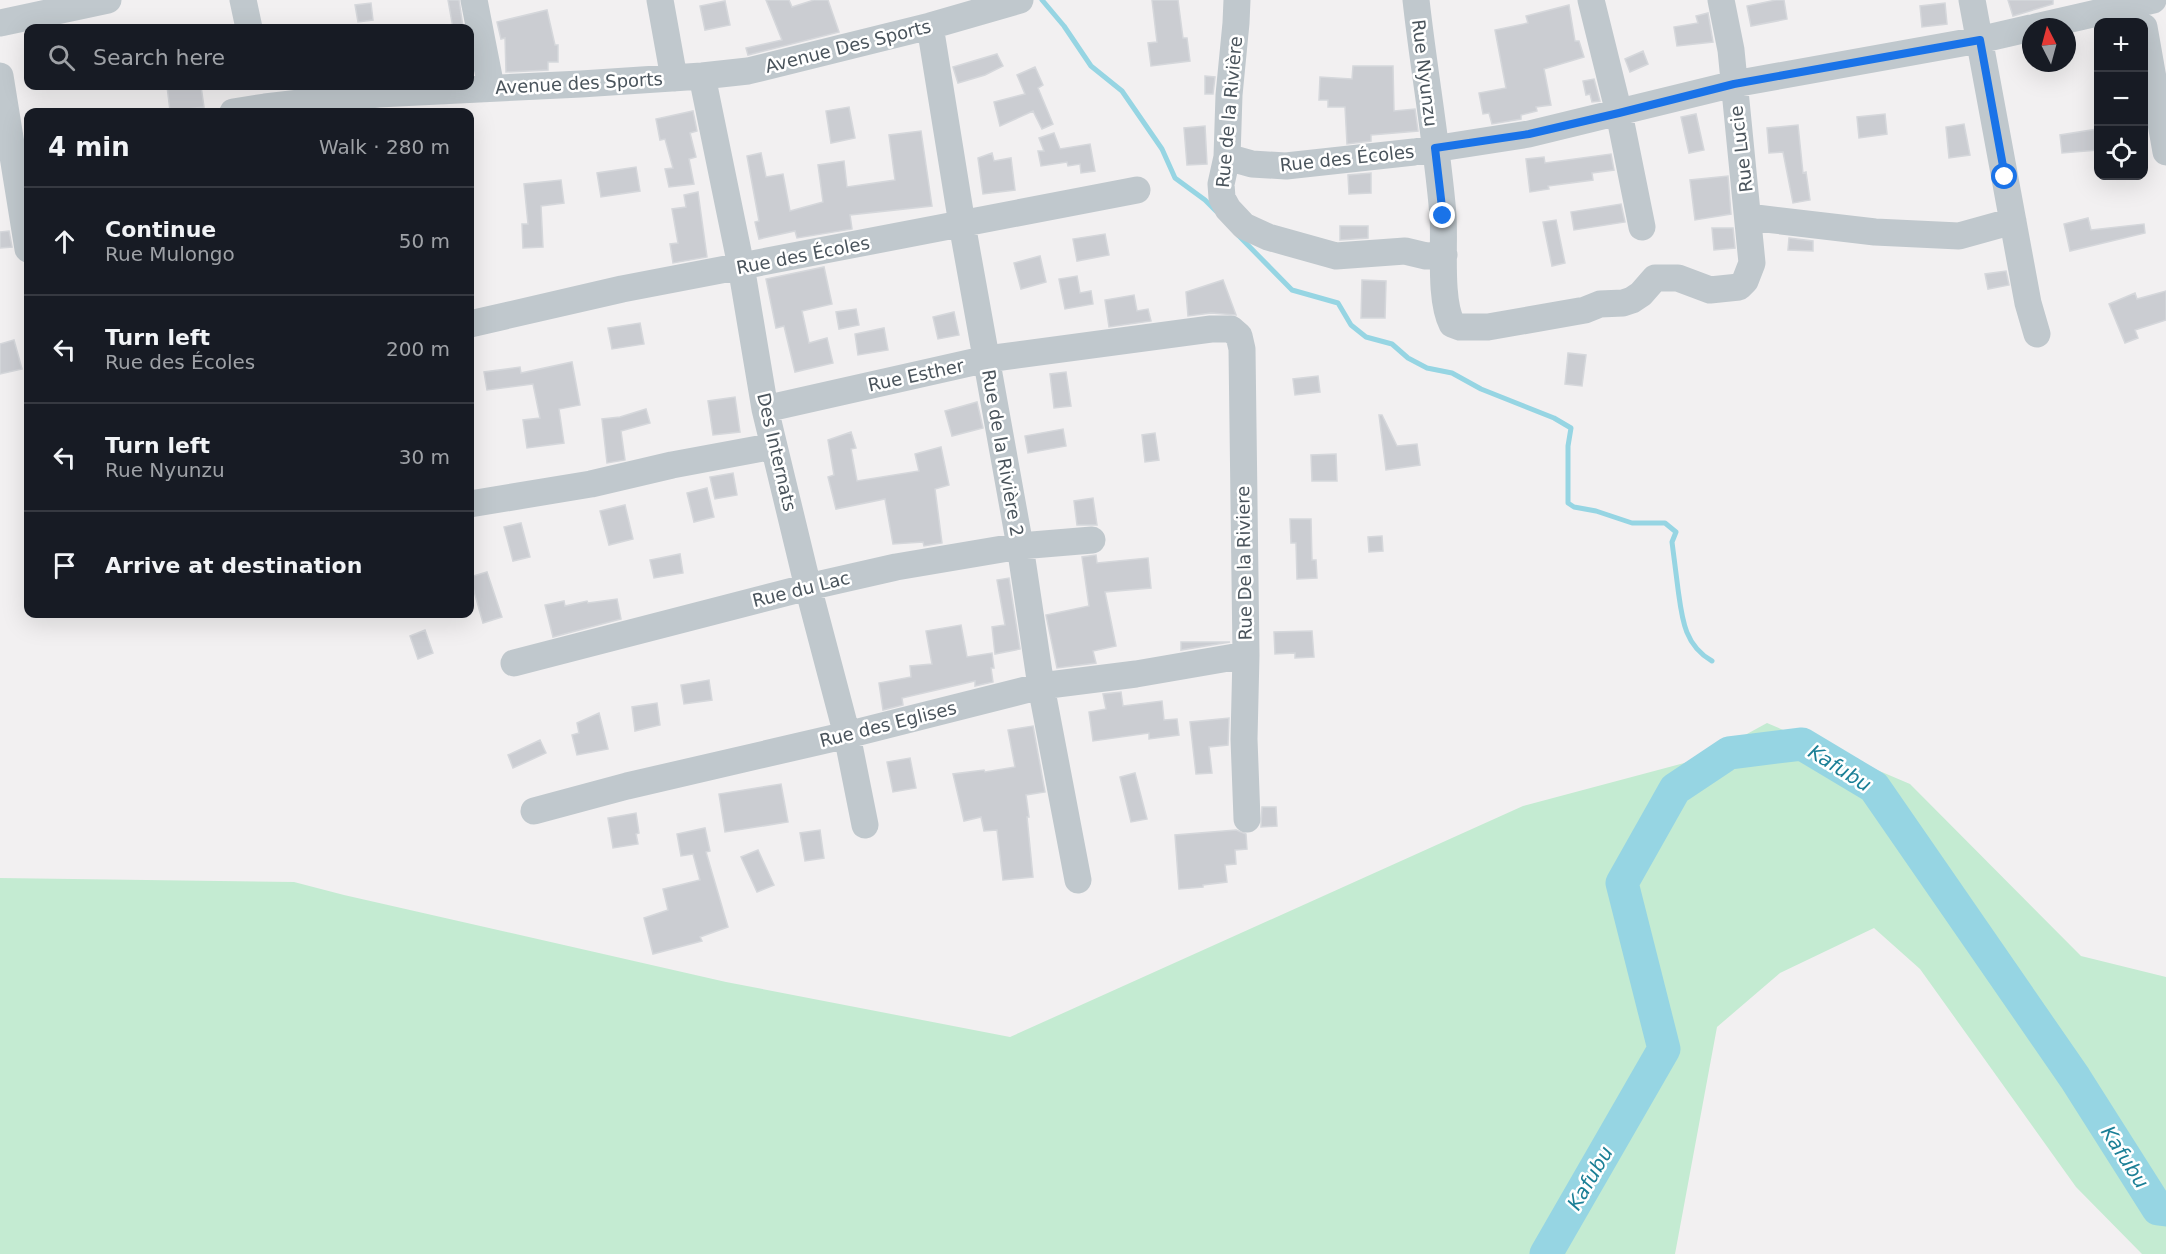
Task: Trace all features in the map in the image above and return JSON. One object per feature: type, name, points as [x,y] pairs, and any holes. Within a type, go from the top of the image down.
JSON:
[{"type":"street","points":[[0,23],[108,0]]},
{"type":"street","points":[[243,0],[248,24]]},
{"type":"street","points":[[474,0],[491,87]]},
{"type":"street","points":[[660,0],[674,78]]},
{"type":"street","name":"Avenue Des Sports","points":[[674,78],[748,71],[930,26],[1020,0]]},
{"type":"street","name":"Rue de la Rivière","points":[[1237,0],[1229,95],[1227,157],[1221,184],[1222,198],[1227,210],[1244,226],[1252,230],[1313,251],[1336,256],[1404,251],[1426,256],[1444,255]]},
{"type":"street","name":"Rue Nyunzu","points":[[1416,0],[1443,216],[1448,316],[1452,324],[1460,327],[1488,327]]},
{"type":"street","points":[[1591,0],[1619,113],[1642,226]]},
{"type":"street","name":"Rue Lucie","points":[[1488,327],[1585,310],[1600,304],[1632,300],[1641,294],[1650,282],[1660,277],[1678,278],[1710,290],[1739,287],[1745,281],[1752,263],[1749,217],[1731,50],[1721,0]]},
{"type":"street","points":[[1972,0],[2028,303],[2037,334]]},
{"type":"street","points":[[2076,21],[2143,10],[2162,110],[2166,152]]},
{"type":"street","name":"Rue de la Rivière 2","points":[[930,26],[962,224],[1020,546],[1041,686],[1078,880]]},
{"type":"street","name":"Rue des Écoles","points":[[1227,157],[1252,164],[1286,166],[1529,134],[1734,84],[1980,40],[2022,30]]},
{"type":"street","points":[[0,76],[24,221]]},
{"type":"street","name":"Des Internats","points":[[702,76],[741,266],[765,409],[847,735],[865,825]]},
{"type":"street","name":"Avenue des Sports","points":[[474,88],[674,78]]},
{"type":"street","name":"Avenue des Sports","points":[[240,108],[263,96],[378,94],[443,90]]},
{"type":"street","name":"Rue des Écoles","points":[[474,323],[622,289],[1137,190]]},
{"type":"street","points":[[1749,217],[1875,232],[1959,236],[2013,221]]},
{"type":"street","name":"Rue Esther","points":[[765,409],[987,359],[1211,329]]},
{"type":"street","name":"Rue De la Riviere","points":[[1211,329],[1231,329],[1239,336],[1242,349],[1244,739],[1247,819]]},
{"type":"street","points":[[474,503],[591,484],[672,465],[774,446]]},
{"type":"street","name":"Rue du Lac","points":[[514,663],[808,587],[896,567],[1020,546],[1092,540]]},
{"type":"street","name":"Rue des Eglises","points":[[534,811],[627,786],[847,735],[1041,686],[1136,674],[1245,655]]},
{"type":"green space","points":[[1767,723],[1910,784],[2081,956],[2166,977],[2166,1254],[2142,1254],[2076,1187],[1920,969],[1874,928],[1780,973],[1717,1027],[1675,1254],[0,1254],[0,878],[294,882],[726,982],[1010,1037],[1523,806],[1703,758]]},
{"type":"building","points":[[448,0],[459,0],[463,24],[452,24]]},
{"type":"building","points":[[766,0],[789,0],[792,7],[814,0],[828,0],[839,32],[748,55],[746,48],[782,40]]},
{"type":"building","points":[[1152,0],[1178,0],[1183,38],[1187,38],[1190,61],[1151,66],[1148,43],[1157,42]]},
{"type":"building","points":[[1784,0],[1787,19],[1751,26],[1747,6]]},
{"type":"building","points":[[2008,0],[2053,0],[2053,4],[2013,16]]},
{"type":"building","points":[[725,1],[730,25],[705,30],[700,6]]},
{"type":"building","points":[[371,3],[373,20],[358,22],[355,5]]},
{"type":"building","points":[[1945,3],[1947,24],[1922,27],[1920,6]]},
{"type":"building","points":[[1569,5],[1575,41],[1579,41],[1584,57],[1544,69],[1551,105],[1536,107],[1537,111],[1521,115],[1521,119],[1492,124],[1489,113],[1483,114],[1479,93],[1506,88],[1495,30],[1528,23],[1526,16]]},
{"type":"building","points":[[547,10],[555,45],[558,45],[558,62],[548,62],[548,70],[506,72],[505,38],[501,39],[497,22]]},
{"type":"building","points":[[1708,13],[1713,42],[1677,46],[1674,27],[1698,23],[1696,16]]},
{"type":"building","points":[[1643,51],[1648,64],[1630,72],[1625,59]]},
{"type":"building","points":[[997,54],[1003,66],[985,75],[958,83],[953,67]]},
{"type":"building","points":[[1353,66],[1393,66],[1394,111],[1415,109],[1418,131],[1371,135],[1371,141],[1347,144],[1345,107],[1328,107],[1328,100],[1319,100],[1320,77],[1352,79]]},
{"type":"building","points":[[1035,67],[1043,85],[1038,88],[1053,124],[1042,129],[1033,111],[1000,126],[994,102],[1025,94],[1017,75]]},
{"type":"building","points":[[1205,76],[1215,77],[1213,94],[1205,94]]},
{"type":"building","points":[[1594,79],[1600,101],[1592,102],[1590,94],[1586,95],[1583,81]]},
{"type":"building","points":[[167,90],[202,90],[204,107],[170,108]]},
{"type":"building","points":[[849,107],[855,138],[831,143],[826,111]]},
{"type":"building","points":[[693,111],[697,131],[690,133],[696,157],[689,159],[694,184],[669,187],[665,169],[673,168],[665,139],[660,140],[656,119]]},
{"type":"building","points":[[1696,114],[1704,150],[1689,153],[1681,117]]},
{"type":"building","points":[[1885,114],[1887,134],[1859,138],[1857,117]]},
{"type":"building","points":[[1964,124],[1970,155],[1949,158],[1946,127]]},
{"type":"building","points":[[1798,125],[1803,173],[1806,172],[1810,200],[1793,203],[1783,152],[1769,153],[1767,128]]},
{"type":"building","points":[[1205,126],[1207,164],[1187,165],[1184,128]]},
{"type":"building","points":[[2094,130],[2094,150],[2062,153],[2060,135]]},
{"type":"building","points":[[921,131],[932,206],[850,215],[852,229],[797,238],[795,231],[759,239],[755,222],[759,221],[747,156],[761,153],[766,177],[783,174],[790,211],[823,202],[818,165],[844,161],[847,187],[895,180],[889,135]]},
{"type":"building","points":[[1054,133],[1060,149],[1090,144],[1095,171],[1081,173],[1080,164],[1068,166],[1067,162],[1041,166],[1038,151],[1044,151],[1039,138]]},
{"type":"building","points":[[992,153],[994,161],[1011,158],[1015,190],[983,194],[978,158]]},
{"type":"building","points":[[1611,154],[1614,170],[1592,173],[1593,180],[1548,186],[1549,189],[1530,192],[1526,159],[1544,157],[1545,163]]},
{"type":"building","points":[[636,167],[640,191],[601,197],[597,173]]},
{"type":"building","points":[[1371,173],[1371,193],[1349,194],[1348,175]]},
{"type":"building","points":[[1728,176],[1731,214],[1695,220],[1690,180]]},
{"type":"building","points":[[561,180],[564,203],[541,206],[543,247],[523,248],[522,224],[528,224],[524,184]]},
{"type":"building","points":[[698,192],[707,257],[673,263],[670,244],[678,243],[672,209],[686,207],[684,195]]},
{"type":"building","points":[[1621,204],[1625,222],[1574,230],[1571,212]]},
{"type":"building","points":[[2088,218],[2091,230],[2144,224],[2145,233],[2070,251],[2064,224]]},
{"type":"building","points":[[1556,220],[1565,263],[1552,266],[1543,222]]},
{"type":"building","points":[[1340,226],[1368,226],[1368,238],[1340,240]]},
{"type":"building","points":[[1712,228],[1733,228],[1735,248],[1714,250]]},
{"type":"building","points":[[9,231],[12,247],[0,248],[0,232]]},
{"type":"building","points":[[1105,234],[1109,255],[1077,261],[1073,239]]},
{"type":"building","points":[[1789,238],[1813,241],[1813,251],[1788,250]]},
{"type":"building","points":[[1040,256],[1046,282],[1021,289],[1014,263]]},
{"type":"building","points":[[824,267],[832,304],[802,311],[809,343],[827,338],[833,363],[795,372],[784,326],[776,328],[766,279]]},
{"type":"building","points":[[2006,271],[2009,285],[1988,289],[1985,274]]},
{"type":"building","points":[[1077,276],[1080,293],[1091,291],[1093,304],[1065,309],[1059,279]]},
{"type":"building","points":[[1223,280],[1236,315],[1211,313],[1188,316],[1186,292]]},
{"type":"building","points":[[1362,280],[1386,281],[1385,318],[1361,318]]},
{"type":"building","points":[[2166,291],[2166,320],[2135,330],[2138,338],[2125,343],[2109,304],[2135,293],[2137,299]]},
{"type":"building","points":[[1134,295],[1137,311],[1148,309],[1151,321],[1109,327],[1105,300]]},
{"type":"building","points":[[856,309],[859,325],[839,329],[836,312]]},
{"type":"building","points":[[954,312],[959,335],[938,339],[933,317]]},
{"type":"building","points":[[640,323],[644,344],[612,349],[608,328]]},
{"type":"building","points":[[884,328],[888,350],[858,355],[855,334]]},
{"type":"building","points":[[14,340],[22,369],[0,374],[0,344]]},
{"type":"building","points":[[1568,353],[1586,355],[1582,386],[1565,384]]},
{"type":"building","points":[[572,362],[580,405],[559,409],[564,443],[527,448],[523,420],[540,418],[533,384],[487,390],[484,372],[520,367],[521,373]]},
{"type":"building","points":[[1066,372],[1071,406],[1054,408],[1050,374]]},
{"type":"building","points":[[1318,376],[1320,392],[1295,395],[1293,379]]},
{"type":"building","points":[[735,397],[740,432],[713,435],[708,401]]},
{"type":"building","points":[[977,402],[983,428],[952,436],[945,411]]},
{"type":"building","points":[[646,409],[650,423],[621,431],[625,460],[607,463],[602,419],[620,417]]},
{"type":"building","points":[[1379,415],[1382,415],[1397,446],[1417,444],[1420,465],[1386,470]]},
{"type":"building","points":[[1063,429],[1066,446],[1028,453],[1025,436]]},
{"type":"building","points":[[851,432],[856,448],[851,449],[857,481],[919,471],[915,454],[941,447],[949,485],[935,489],[942,543],[924,546],[923,542],[893,544],[885,499],[836,509],[828,477],[834,475],[828,440]]},
{"type":"building","points":[[1155,433],[1159,460],[1145,462],[1142,435]]},
{"type":"building","points":[[1336,454],[1337,481],[1312,481],[1311,455]]},
{"type":"building","points":[[733,473],[737,495],[715,499],[710,477]]},
{"type":"building","points":[[707,488],[714,517],[694,522],[687,493]]},
{"type":"building","points":[[1093,498],[1097,525],[1077,525],[1074,501]]},
{"type":"building","points":[[625,505],[633,539],[609,545],[600,511]]},
{"type":"building","points":[[1290,519],[1311,519],[1312,560],[1316,560],[1317,578],[1297,579],[1296,543],[1291,543]]},
{"type":"building","points":[[521,523],[530,557],[513,561],[504,527]]},
{"type":"building","points":[[1382,536],[1383,551],[1369,552],[1368,537]]},
{"type":"building","points":[[680,554],[683,573],[654,578],[650,560]]},
{"type":"building","points":[[1096,555],[1097,563],[1148,558],[1151,588],[1105,592],[1116,646],[1093,651],[1096,663],[1057,668],[1046,615],[1089,606],[1082,557]]},
{"type":"building","points":[[487,572],[502,617],[483,623],[474,591],[474,576]]},
{"type":"building","points":[[1009,578],[1020,649],[995,654],[992,627],[1005,625],[997,580]]},
{"type":"building","points":[[617,599],[621,619],[553,637],[545,605],[564,601],[565,606],[587,601],[588,603]]},
{"type":"building","points":[[961,625],[967,657],[992,653],[993,682],[975,686],[975,681],[902,698],[903,705],[883,710],[879,683],[911,677],[910,666],[932,664],[926,631]]},
{"type":"building","points":[[425,630],[433,653],[418,659],[410,636]]},
{"type":"building","points":[[1312,631],[1314,657],[1295,658],[1295,653],[1275,654],[1274,632]]},
{"type":"building","points":[[1181,642],[1230,642],[1181,650]]},
{"type":"building","points":[[709,680],[712,700],[684,704],[681,685]]},
{"type":"building","points":[[1121,692],[1123,706],[1162,701],[1164,720],[1177,719],[1179,735],[1149,739],[1149,733],[1093,741],[1089,712],[1106,709],[1103,694]]},
{"type":"building","points":[[657,703],[660,725],[635,731],[632,707]]},
{"type":"building","points":[[599,713],[608,749],[577,755],[572,735],[579,733],[577,723]]},
{"type":"building","points":[[1229,718],[1228,745],[1209,747],[1212,773],[1196,774],[1190,722]]},
{"type":"building","points":[[1033,726],[1045,792],[1026,795],[1033,877],[1003,880],[997,830],[984,831],[981,817],[964,821],[953,774],[1015,767],[1008,730]]},
{"type":"building","points":[[540,740],[546,753],[513,768],[508,755]]},
{"type":"building","points":[[910,758],[916,788],[893,792],[887,762]]},
{"type":"building","points":[[1135,773],[1147,819],[1131,822],[1120,777]]},
{"type":"building","points":[[781,784],[788,822],[725,832],[719,794]]},
{"type":"building","points":[[1262,807],[1276,807],[1277,826],[1261,827]]},
{"type":"building","points":[[636,813],[638,844],[613,848],[608,818]]},
{"type":"building","points":[[705,828],[710,851],[706,852],[728,927],[700,937],[702,941],[653,954],[644,918],[668,910],[663,889],[700,880],[693,854],[681,856],[677,834]]},
{"type":"building","points":[[820,830],[824,858],[805,861],[800,833]]},
{"type":"building","points":[[1236,830],[1246,834],[1247,849],[1235,850],[1236,864],[1225,865],[1227,882],[1179,889],[1175,835]]},
{"type":"building","points":[[758,850],[774,885],[757,892],[741,857]]},
{"type":"waterway","points":[[1042,0],[1064,26],[1091,66],[1122,91],[1162,149],[1175,178],[1216,211]]},
{"type":"waterway","points":[[1239,236],[1292,290],[1338,303],[1351,325],[1366,337],[1392,344],[1408,358],[1427,368],[1452,373],[1481,389],[1554,418],[1571,428],[1568,446],[1568,503],[1574,507],[1596,511],[1632,523],[1665,523],[1676,532],[1672,542],[1683,620],[1695,647],[1712,661]]},
{"type":"waterway","name":"Kafubu","points":[[1546,1254],[1664,1049],[1622,883],[1675,789],[1729,753],[1802,744],[1874,787],[2075,1078],[2158,1209],[2166,1210]]},
{"type":"route","points":[[1443,216],[1435,148],[1529,134],[1734,84],[1980,40],[2005,177]]}]
